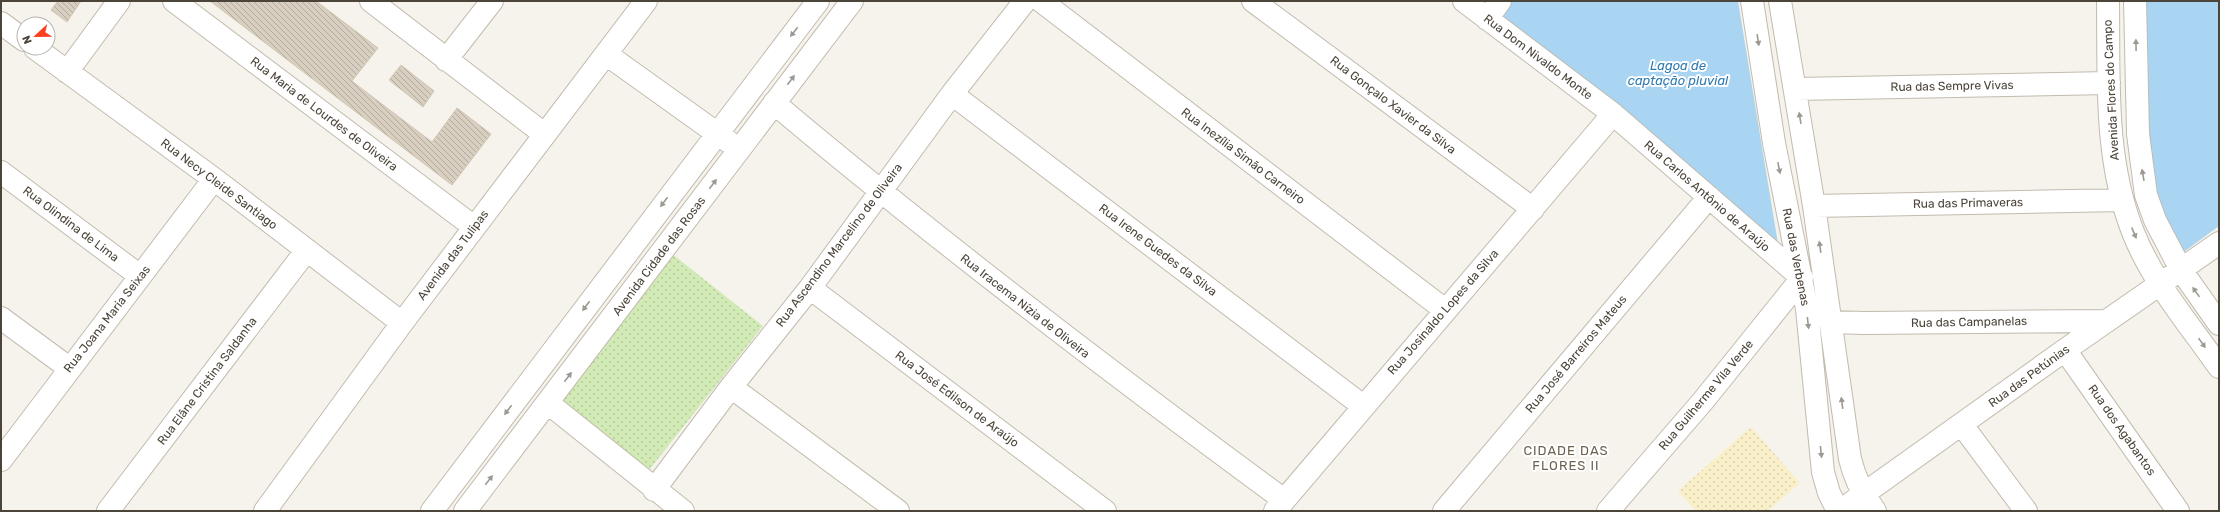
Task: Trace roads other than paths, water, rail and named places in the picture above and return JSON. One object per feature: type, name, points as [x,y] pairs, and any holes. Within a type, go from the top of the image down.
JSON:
[{"type":"street","points":[[67,72],[119,1]]},
{"type":"street","name":"Rua Maria de Lourdes de Oliveira","points":[[174,1],[474,227]]},
{"type":"street","points":[[371,1],[544,134]]},
{"type":"street","points":[[446,60],[492,1]]},
{"type":"street","name":"Avenida das Tulipas","points":[[265,511],[402,323],[646,1]]},
{"type":"street","points":[[432,511],[717,132],[818,1]]},
{"type":"street","name":"Avenida Cidade das Rosas","points":[[468,510],[852,1]]},
{"type":"street","name":"Rua Ascendino Marcelino de Oliveira","points":[[654,490],[731,387],[810,288],[952,94],[1025,1]]},
{"type":"street","name":"Rua Inezília Simão Carneiro","points":[[1041,1],[1445,310]]},
{"type":"street","name":"Rua Gonçalo Xavier da Silva","points":[[1254,1],[1533,210]]},
{"type":"street","name":"Rua Dom Nivaldo Monte","points":[[1464,1],[1613,114]]},
{"type":"street","points":[[1487,19],[1500,1]]},
{"type":"street","name":"Rua das Verbenas","points":[[1752,1],[1774,143],[1802,278],[1823,472],[1829,493],[1840,511]]},
{"type":"street","name":"Rua das Verbenas","points":[[1780,1],[1814,206],[1850,459],[1855,479],[1869,503]]},
{"type":"street","name":"Avenida Flores do Campo","points":[[2108,1],[2109,83],[2115,168],[2122,200],[2133,232],[2161,284],[2219,367]]},
{"type":"street","name":"Avenida Flores do Campo","points":[[2135,1],[2138,134],[2146,195],[2155,220],[2181,270],[2219,324]]},
{"type":"street","points":[[1,22],[16,34]]},
{"type":"street","points":[[606,54],[717,132],[739,150]]},
{"type":"street","name":"Rua Necy Cleide Santiago","points":[[46,56],[214,178],[306,251],[402,323]]},
{"type":"street","name":"Rua das Sempre Vivas","points":[[1795,89],[2109,83]]},
{"type":"street","name":"Rua Irene Guedes da Silva","points":[[952,94],[1363,406]]},
{"type":"street","name":"Rua Iracema Nízia de Oliveira","points":[[774,103],[879,192],[1139,394],[1279,506]]},
{"type":"street","name":"Rua Josinaldo Lopes da Silva","points":[[1279,506],[1445,310],[1533,210],[1613,114]]},
{"type":"street","name":"Rua Carlos Antônio de Araújo","points":[[1613,114],[1802,278]]},
{"type":"street","name":"Rua Olindina de Lima","points":[[1,172],[140,276]]},
{"type":"street","name":"Rua Joana Maria Seixas","points":[[1,460],[214,178]]},
{"type":"street","name":"Rua José Barreiros Mateus","points":[[1444,511],[1709,197]]},
{"type":"street","name":"Rua das Primaveras","points":[[1814,206],[2122,200]]},
{"type":"street","name":"Rua das Petúnias","points":[[1840,511],[1869,503],[1962,425],[2065,350],[2219,242]]},
{"type":"street","name":"Rua Elâne Cristina Saldanha","points":[[108,511],[306,251]]},
{"type":"street","points":[[1802,278],[1824,276]]},
{"type":"street","name":"Rua Guilherme Vila Verde","points":[[1608,511],[1703,401],[1802,278]]},
{"type":"street","name":"Rua José Edilson de Araújo","points":[[810,288],[1105,511]]},
{"type":"street","points":[[1,318],[69,368]]},
{"type":"street","name":"Rua das Campanelas","points":[[1830,322],[2107,321]]},
{"type":"street","name":"Rua dos Agabantos","points":[[2065,350],[2178,511]]},
{"type":"street","points":[[731,387],[898,511]]},
{"type":"street","points":[[548,403],[654,490],[683,511]]},
{"type":"street","points":[[1962,425],[2026,511]]},
{"type":"water","name":"Lagoa de captação pluvial","points":[[1512,1],[1738,1],[1778,244],[1499,17]]},
{"type":"water","points":[[2139,1],[2219,1],[2219,226],[2177,257],[2149,193]]},
{"type":"district","name":"CIDADE DAS FLORES II","points":[[1566,458]]}]
